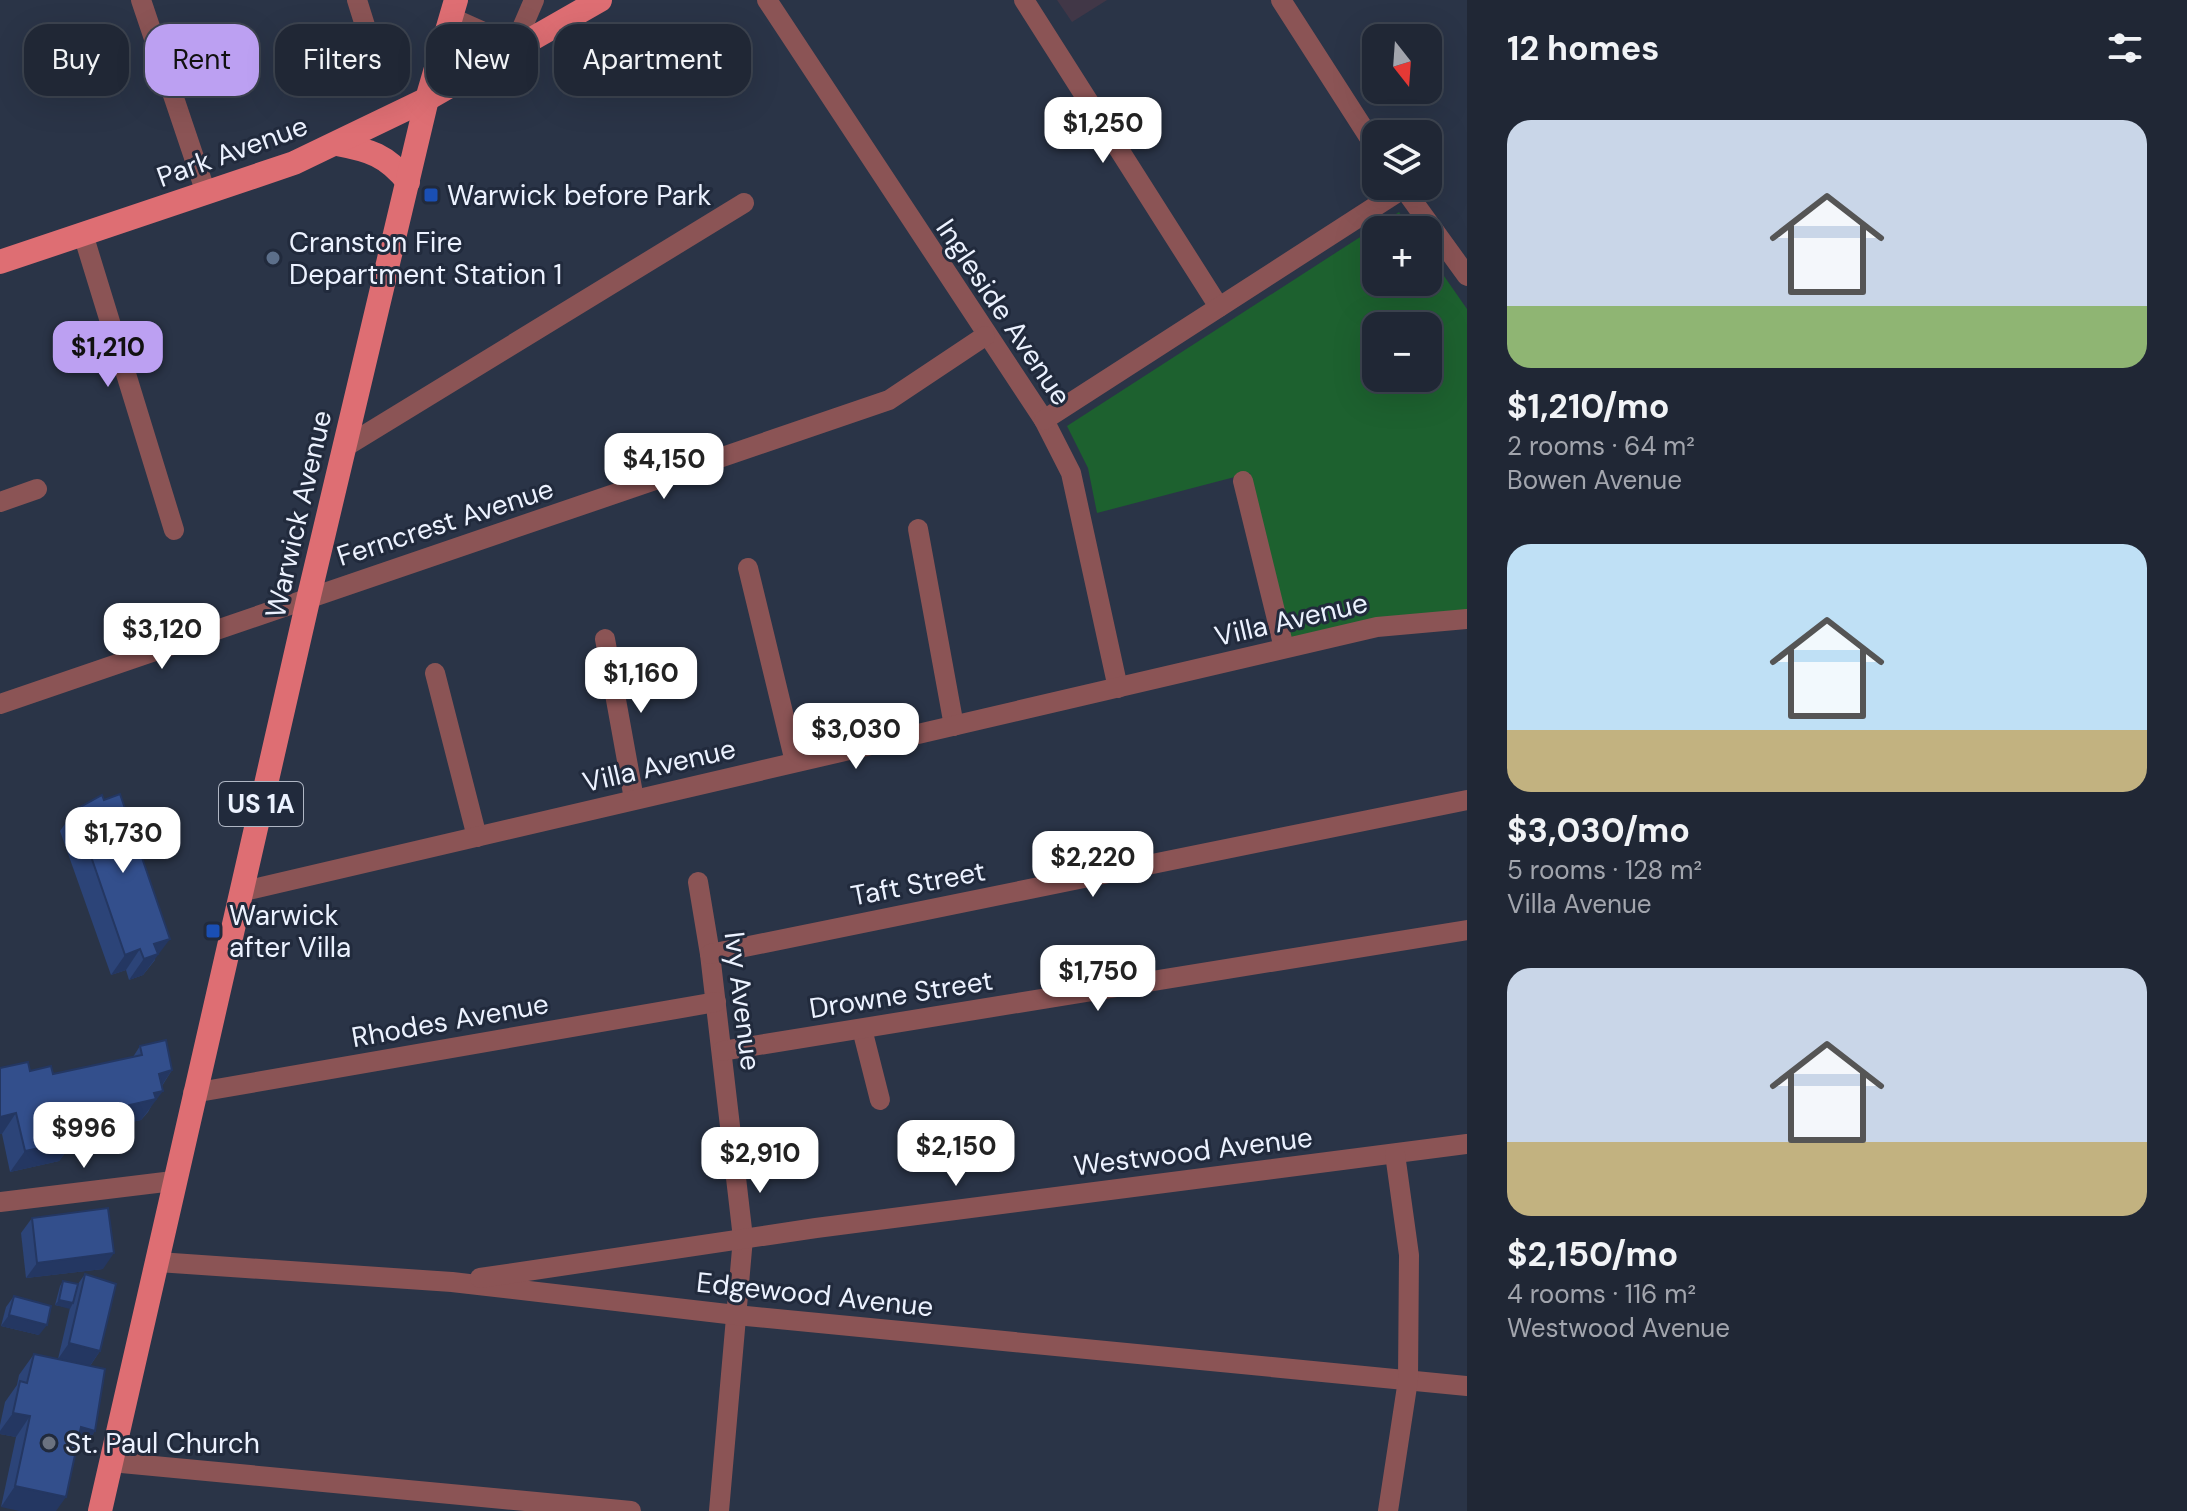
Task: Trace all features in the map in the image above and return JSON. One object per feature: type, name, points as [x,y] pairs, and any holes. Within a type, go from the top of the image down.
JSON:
[{"type":"main road","name":"Park Avenue","points":[[0,262],[285,167],[427,99],[548,33],[600,0]]},
{"type":"main road","name":"Warwick Avenue","points":[[100,1511],[158,1262],[193,1093],[309,596],[427,99],[454,9]]},
{"type":"main road","points":[[337,144],[374,151],[393,163],[408,182]]},
{"type":"street","points":[[141,0],[206,193]]},
{"type":"street","points":[[357,0],[365,24]]},
{"type":"street","points":[[524,24],[534,0]]},
{"type":"street","name":"Ingleside Avenue","points":[[767,0],[985,336],[1044,420],[1071,473],[1118,688]]},
{"type":"street","points":[[1024,0],[1219,307]]},
{"type":"street","points":[[1281,0],[1362,126]]},
{"type":"street","points":[[454,9],[475,24]]},
{"type":"street","points":[[538,34],[548,33]]},
{"type":"street","points":[[1044,420],[1383,200]]},
{"type":"street","points":[[1412,200],[1467,276]]},
{"type":"street","points":[[345,447],[744,203]]},
{"type":"street","points":[[83,234],[174,530]]},
{"type":"street","name":"Ferncrest Avenue","points":[[0,704],[889,400],[985,336]]},
{"type":"street","points":[[1243,481],[1284,648]]},
{"type":"street","points":[[0,502],[37,489]]},
{"type":"street","points":[[918,529],[954,726]]},
{"type":"street","points":[[748,568],[795,762]]},
{"type":"street","name":"Villa Avenue","points":[[240,892],[1377,627],[1467,619]]},
{"type":"street","points":[[605,639],[634,799]]},
{"type":"street","points":[[435,673],[477,837]]},
{"type":"street","name":"Taft Street","points":[[710,954],[1467,800]]},
{"type":"street","name":"Ivy Avenue","points":[[698,882],[710,954],[743,1238],[719,1511]]},
{"type":"street","name":"Drowne Street","points":[[722,1051],[1467,930]]},
{"type":"street","name":"Rhodes Avenue","points":[[193,1093],[716,1002]]},
{"type":"street","points":[[862,1029],[880,1100]]},
{"type":"street","name":"Westwood Avenue","points":[[452,1282],[743,1238],[1467,1144]]},
{"type":"street","points":[[1388,1511],[1408,1380],[1409,1255],[1395,1154]]},
{"type":"street","points":[[0,1202],[173,1181]]},
{"type":"street","name":"Edgewood Avenue","points":[[158,1262],[452,1282],[736,1315],[1467,1386]]},
{"type":"street","points":[[111,1462],[631,1511]]},
{"type":"shaded area","points":[[1057,0],[1107,0],[1072,22]]},
{"type":"green space","points":[[1362,236],[1362,296],[1442,296],[1442,273],[1467,309],[1467,612],[1290,640],[1250,473],[1097,513],[1088,468],[1067,426]]},
{"type":"building","points":[[120,794],[170,939],[154,944],[158,954],[144,959],[140,949],[125,955],[75,810],[102,795],[104,800]]},
{"type":"building","points":[[166,1040],[172,1070],[159,1074],[163,1091],[154,1093],[156,1099],[69,1119],[74,1141],[25,1151],[16,1113],[0,1117],[0,1068],[28,1062],[30,1071],[51,1066],[53,1074],[142,1055],[140,1046]]},
{"type":"building","points":[[108,1208],[114,1253],[37,1263],[32,1218]]},
{"type":"building","points":[[85,1274],[116,1284],[100,1351],[69,1343]]},
{"type":"building","points":[[63,1281],[78,1284],[73,1303],[59,1300]]},
{"type":"building","points":[[14,1296],[51,1306],[47,1325],[9,1315]]},
{"type":"building","name":"St. Paul Church","points":[[34,1354],[105,1369],[95,1431],[81,1427],[66,1497],[15,1486],[30,1416],[13,1413],[20,1381],[27,1383]]},
{"type":"place","name":"Warwick before Park","points":[[431,195]]},
{"type":"place","name":"Cranston Fire Department Station 1","points":[[273,258]]},
{"type":"place","name":"Warwick after Villa","points":[[213,931]]},
{"type":"place","name":"St. Paul Church","points":[[49,1443]]}]
